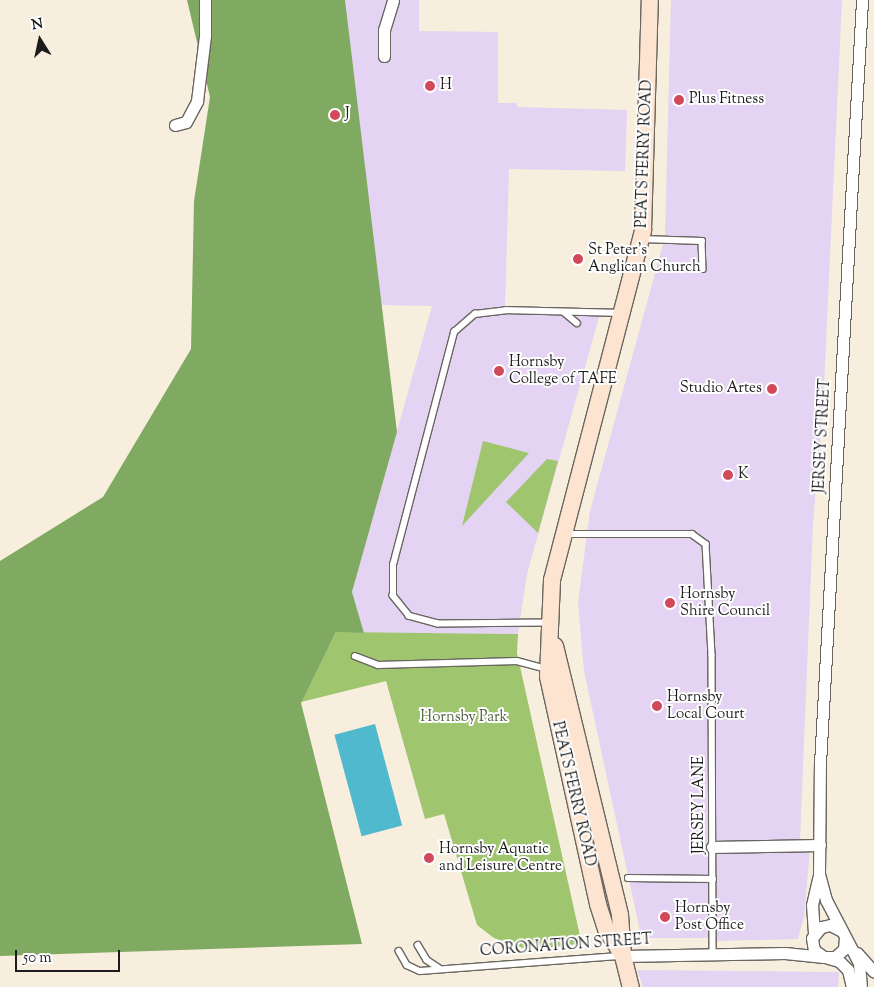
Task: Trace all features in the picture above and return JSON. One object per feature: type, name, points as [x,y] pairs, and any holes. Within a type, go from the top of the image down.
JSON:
[{"type":"main road","name":"PEATS FERRY ROAD","points":[[623,956],[606,929],[596,895],[549,687],[548,669],[552,625],[552,580],[562,533],[642,239],[650,0]]},
{"type":"main road","name":"PEATS FERRY ROAD","points":[[552,625],[564,690],[620,915],[623,956],[631,987]]},
{"type":"street","points":[[175,125],[186,122],[197,101],[205,36],[205,0]]},
{"type":"street","points":[[384,56],[384,30],[393,0]]},
{"type":"street","name":"JERSEY STREET","points":[[813,935],[812,905],[819,874],[820,764],[862,0]]},
{"type":"street","points":[[712,847],[820,845]]},
{"type":"street","name":"JERSEY STREET","points":[[819,874],[823,894],[852,949]]},
{"type":"street","points":[[826,958],[842,952],[844,934],[830,925],[821,927],[813,935],[814,950],[826,958],[839,961],[848,970],[852,987]]},
{"type":"street","name":"CORONATION STREET","points":[[785,953],[798,950],[813,935]]},
{"type":"street","points":[[852,949],[874,972]]},
{"type":"street","points":[[852,949],[860,967],[861,987]]},
{"type":"street","name":"CORONATION STREET","points":[[623,956],[785,953],[826,958]]},
{"type":"lane","points":[[642,239],[702,241],[703,269]]},
{"type":"lane","points":[[552,625],[438,624],[409,616],[393,596],[393,565],[454,332],[475,314],[506,310],[622,313]]},
{"type":"lane","points":[[564,312],[577,322]]},
{"type":"lane","name":"JERSEY LANE","points":[[562,533],[700,536],[709,552],[712,656],[713,954]]},
{"type":"lane","points":[[355,656],[385,665],[517,661],[548,669]]},
{"type":"lane","points":[[628,878],[713,879]]},
{"type":"lane","points":[[418,945],[427,960],[439,968]]},
{"type":"lane","name":"CORONATION STREET","points":[[399,951],[412,969],[423,971],[439,968],[535,964],[595,956],[623,956]]},
{"type":"shaded area","name":"Hornsby College of TAFE","points":[[298,0],[419,0],[419,31],[498,32],[498,103],[517,103],[517,107],[627,110],[625,171],[509,169],[505,308],[601,310],[527,574],[518,634],[364,633],[352,592],[432,306],[222,302]]},
{"type":"shaded area","points":[[671,0],[842,0],[823,406],[813,523],[800,841],[710,844],[709,938],[647,938],[640,931],[584,671],[578,603],[590,511],[665,237]]},
{"type":"shaded area","points":[[810,849],[804,917],[798,939],[717,941],[716,850]]},
{"type":"shaded area","points":[[637,970],[839,972],[838,987],[643,987]]},
{"type":"green space","points":[[187,0],[345,0],[397,432],[352,592],[364,633],[336,632],[301,703],[362,944],[0,956],[0,561],[103,497],[191,349],[194,201],[210,97]]},
{"type":"green space","points":[[483,441],[529,453],[462,526]]},
{"type":"green space","points":[[547,459],[558,461],[538,533],[506,502]]},
{"type":"green space","name":"Hornsby Park","points":[[336,632],[518,634],[517,653],[580,936],[577,944],[529,950],[494,938],[477,925],[444,814],[425,819],[386,681],[301,702]]},
{"type":"water","points":[[375,724],[402,825],[362,836],[334,735]]},
{"type":"place","name":"H","points":[[430,86]]},
{"type":"place","name":"Plus Fitness","points":[[679,100]]},
{"type":"place","name":"J","points":[[335,115]]},
{"type":"place","name":"St Peter's Anglican Church","points":[[578,259]]},
{"type":"place","name":"Hornsby College of TAFE","points":[[499,371]]},
{"type":"place","name":"Studio Artes","points":[[772,389]]},
{"type":"place","name":"K","points":[[728,475]]},
{"type":"place","name":"Hornsby Shire Council","points":[[670,603]]},
{"type":"place","name":"Hornsby Local Court","points":[[657,706]]},
{"type":"place","name":"Hornsby Aquatic and Leisure Centre","points":[[429,858]]},
{"type":"place","name":"Hornsby Post Office","points":[[665,917]]}]
